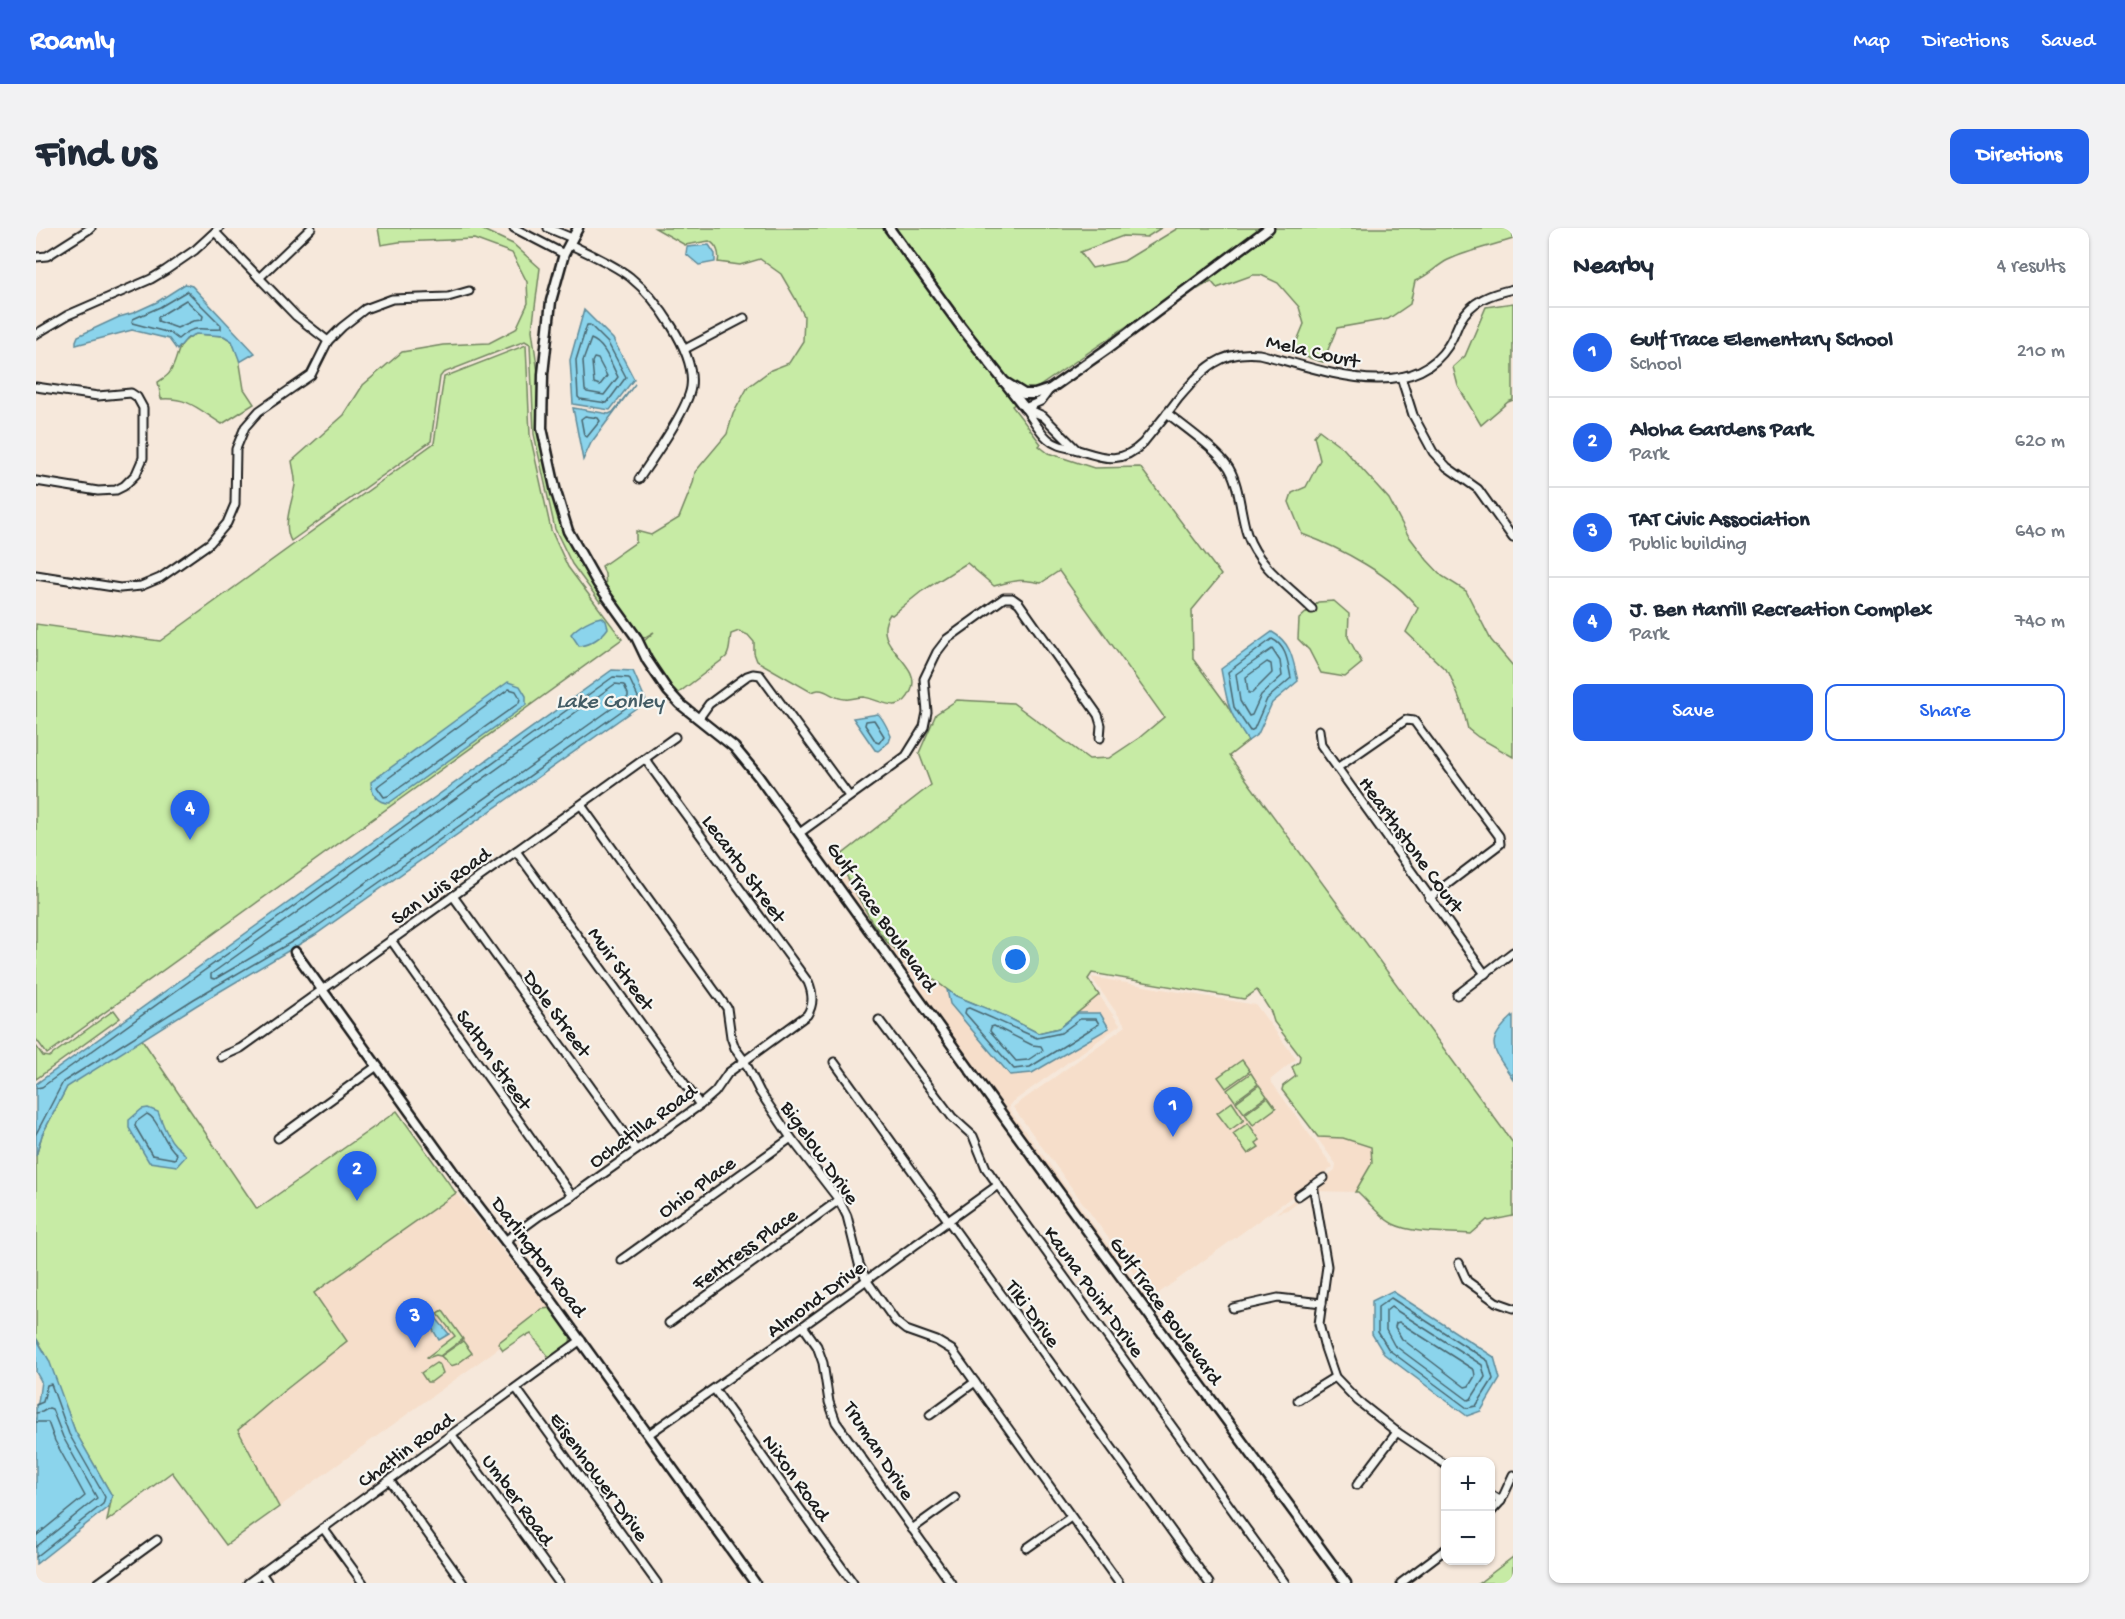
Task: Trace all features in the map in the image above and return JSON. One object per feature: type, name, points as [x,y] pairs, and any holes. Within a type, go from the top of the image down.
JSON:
[{"type":"street","points":[[36,257],[47,256],[91,228]]},
{"type":"street","points":[[259,278],[311,228]]},
{"type":"street","points":[[514,228],[564,254]]},
{"type":"street","points":[[548,228],[629,276],[648,294],[685,349],[691,368],[692,388],[684,407],[639,479]]},
{"type":"street","name":"Gulf Trace Boulevard","points":[[578,228],[564,254],[551,301],[543,374],[543,428],[556,492],[568,531],[598,584],[636,637],[647,660],[668,691],[680,704],[721,735],[740,754],[801,832],[1003,1116],[1346,1583]]},
{"type":"street","points":[[889,228],[1025,408],[1041,401],[1050,389],[1269,228]]},
{"type":"street","points":[[36,334],[77,310],[158,275],[195,250],[217,230],[296,316],[328,341]]},
{"type":"street","name":"Mela Court","points":[[1025,408],[1047,438],[1064,448],[1076,449],[1100,458],[1122,457],[1139,447],[1203,370],[1225,357],[1238,354],[1259,354],[1348,377],[1373,379],[1401,377],[1423,369],[1442,354],[1463,316],[1474,304],[1494,294],[1513,289]]},
{"type":"street","points":[[36,575],[120,588],[141,586],[160,578],[210,543],[227,523],[235,504],[236,449],[245,427],[259,411],[311,375],[328,341],[354,316],[378,303],[404,298],[448,297],[469,291]]},
{"type":"street","points":[[685,349],[744,318]]},
{"type":"street","points":[[1401,377],[1413,415],[1433,452],[1448,467],[1478,489],[1513,538]]},
{"type":"street","points":[[1003,381],[1024,394],[1035,394],[1050,389]]},
{"type":"street","points":[[36,387],[98,396],[131,393],[137,398],[142,408],[143,448],[143,458],[136,474],[116,490],[98,491],[36,481]]},
{"type":"street","points":[[1041,401],[1043,416]]},
{"type":"street","name":"Mela Court","points":[[1025,408],[1043,416],[1076,449]]},
{"type":"street","points":[[1167,413],[1225,463],[1232,474],[1248,536],[1258,556],[1278,580],[1312,609]]},
{"type":"street","points":[[801,832],[906,756],[924,727],[927,712],[924,679],[937,652],[947,639],[1004,598],[1012,598],[1019,603],[1098,716],[1101,725],[1100,738]]},
{"type":"street","points":[[699,718],[709,704],[747,676],[760,675],[849,796]]},
{"type":"street","points":[[1337,768],[1406,720],[1414,721],[1499,836],[1500,844],[1430,898]]},
{"type":"street","name":"Hearthstone Court","points":[[1319,730],[1321,745],[1485,974]]},
{"type":"street","name":"San Luis Road","points":[[221,1057],[240,1048],[675,737]]},
{"type":"street","name":"Lecanto Street","points":[[645,759],[808,982],[812,991],[812,1001]]},
{"type":"street","name":"Bigelow Drive","points":[[581,805],[728,1008],[731,1037],[735,1048],[744,1060],[760,1092],[791,1138],[839,1200],[847,1216],[859,1264],[867,1281],[896,1322],[906,1330],[937,1341],[952,1350],[1119,1583]]},
{"type":"street","name":"Muir Street","points":[[516,851],[700,1105]]},
{"type":"street","name":"Dole Street","points":[[453,896],[636,1150]]},
{"type":"street","name":"Salton Street","points":[[391,940],[572,1196]]},
{"type":"street","name":"Darlington Road","points":[[295,952],[505,1241],[526,1265],[581,1340],[755,1583]]},
{"type":"street","points":[[1457,995],[1513,952]]},
{"type":"street","name":"Ochatilla Road","points":[[505,1241],[700,1105],[715,1092],[728,1073],[807,1015],[812,1008],[812,1001]]},
{"type":"street","name":"Kauna Point Drive","points":[[879,1020],[952,1117],[972,1136],[986,1168],[1285,1583]]},
{"type":"street","name":"Tiki Drive","points":[[834,1062],[1209,1583]]},
{"type":"street","points":[[278,1138],[377,1066]]},
{"type":"street","name":"Ohio Place","points":[[621,1260],[791,1138]]},
{"type":"street","points":[[1298,1196],[1324,1178]]},
{"type":"street","name":"Almond Drive","points":[[649,1434],[715,1390],[998,1185]]},
{"type":"street","points":[[1313,1185],[1327,1266],[1319,1324],[1324,1348],[1335,1377],[1358,1401],[1397,1432],[1441,1462]]},
{"type":"street","name":"Fentress Place","points":[[669,1323],[839,1200]]},
{"type":"street","points":[[1459,1263],[1467,1281],[1496,1302],[1513,1308]]},
{"type":"street","points":[[1233,1308],[1278,1298],[1322,1303]]},
{"type":"street","name":"Truman Drive","points":[[803,1326],[820,1354],[829,1402],[836,1422],[951,1583]]},
{"type":"street","name":"Chatlin Road","points":[[248,1583],[581,1340]]},
{"type":"street","points":[[1298,1400],[1335,1377]]},
{"type":"street","points":[[930,1415],[975,1382]]},
{"type":"street","name":"Eisenhower Drive","points":[[516,1388],[657,1583]]},
{"type":"street","name":"Nixon Road","points":[[715,1390],[853,1583]]},
{"type":"street","points":[[1357,1485],[1397,1432]]},
{"type":"street","name":"Umber Road","points":[[452,1435],[559,1583]]},
{"type":"street","points":[[1493,1511],[1501,1501],[1513,1475]]},
{"type":"street","points":[[390,1481],[463,1583]]},
{"type":"street","points":[[912,1529],[955,1497]]},
{"type":"street","points":[[1495,1497],[1501,1501]]},
{"type":"street","points":[[1027,1548],[1071,1517]]},
{"type":"street","points":[[323,1528],[363,1583]]},
{"type":"street","points":[[98,1583],[157,1540]]},
{"type":"street","points":[[1405,1582],[1441,1553]]},
{"type":"street","points":[[261,1574],[268,1583]]},
{"type":"shaded area","points":[[835,860],[845,873],[872,922],[887,942],[947,990],[950,1004],[1010,1075],[1108,1029],[1100,1013],[1078,1013],[1099,995],[1120,1025],[1011,1103],[1009,1109],[1148,1300],[1145,1302],[1012,1122],[829,865]]},
{"type":"shaded area","points":[[1091,977],[1256,1005],[1296,1059],[1270,1080],[1333,1167],[1152,1298],[1013,1107],[1126,1026]]},
{"type":"shaded area","points":[[1315,1135],[1343,1138],[1371,1147],[1372,1163],[1355,1192],[1312,1191],[1287,1210],[1276,1213],[1335,1170],[1336,1164]]},
{"type":"shaded area","points":[[456,1193],[551,1310],[279,1507],[238,1430],[346,1341],[314,1293]]},
{"type":"green space","points":[[378,228],[479,228],[513,244],[540,268],[532,330],[539,380],[538,428],[563,534],[594,586],[605,599],[600,602],[572,564],[555,529],[534,434],[530,344],[525,341],[443,373],[440,377],[431,441],[291,541],[287,528],[295,482],[292,461],[344,415],[363,385],[402,352],[443,345],[489,343],[516,329],[528,303],[527,282],[512,253],[474,239],[399,242],[381,245]]},
{"type":"green space","points":[[655,228],[884,228],[1015,404],[1012,406],[1041,444],[1039,446],[1048,453],[1094,468],[1140,467],[1221,575],[1192,610],[1193,659],[1227,705],[1248,741],[1229,756],[1513,1143],[1513,1216],[1487,1220],[1471,1234],[1411,1230],[1393,1224],[1383,1217],[1358,1192],[1355,1192],[1372,1163],[1371,1147],[1343,1138],[1318,1137],[1282,1090],[1283,1086],[1296,1076],[1292,1067],[1299,1062],[1300,1056],[1274,1022],[1271,1012],[1257,990],[1244,999],[1092,973],[1088,979],[1099,995],[1059,1028],[1038,1033],[1005,1016],[956,996],[887,942],[872,922],[845,873],[835,860],[931,785],[919,753],[936,714],[957,700],[1013,703],[1089,759],[1109,758],[1139,738],[1164,717],[1059,571],[1041,583],[1017,581],[994,586],[967,563],[922,591],[892,615],[890,614],[885,626],[886,636],[910,671],[913,681],[911,691],[901,703],[895,705],[863,697],[840,698],[820,690],[811,692],[757,661],[754,642],[748,635],[739,631],[731,634],[726,657],[677,694],[662,675],[644,641],[654,632],[644,638],[606,588],[602,566],[636,542],[636,531],[651,535],[679,518],[695,472],[727,434],[733,414],[748,387],[771,370],[789,363],[803,341],[804,316],[781,274],[760,259],[740,265],[718,262],[717,250],[709,241],[685,245]]},
{"type":"green space","points":[[895,228],[1161,228],[1147,237],[1123,236],[1080,252],[1092,268],[1124,261],[1178,228],[1263,228],[1176,292],[1034,390],[1025,390],[1006,378]]},
{"type":"green space","points":[[1276,228],[1513,228],[1513,239],[1464,253],[1444,262],[1415,281],[1410,304],[1388,319],[1337,328],[1323,362],[1292,353],[1304,324],[1299,307],[1278,283],[1261,275],[1253,275],[1217,288],[1211,281],[1198,289],[1191,290]]},
{"type":"green space","points":[[1513,303],[1513,400],[1481,425],[1458,386],[1453,367],[1465,356],[1486,307]]},
{"type":"green space","points":[[196,334],[224,336],[232,341],[239,358],[244,389],[254,404],[222,424],[187,402],[161,399],[158,382],[169,373],[184,342]]},
{"type":"green space","points":[[526,345],[530,435],[551,530],[568,567],[622,639],[47,1054],[36,1039],[36,624],[160,641],[434,443],[444,377]]},
{"type":"green space","points":[[1319,430],[1343,448],[1389,499],[1408,535],[1427,560],[1442,576],[1466,591],[1491,640],[1513,666],[1513,757],[1468,729],[1462,705],[1449,673],[1406,632],[1418,608],[1407,596],[1365,564],[1302,534],[1289,502],[1292,493],[1306,487],[1320,460],[1314,436]]},
{"type":"green space","points":[[1334,601],[1349,614],[1348,637],[1362,663],[1345,677],[1321,673],[1309,650],[1298,639],[1299,619],[1318,602]]},
{"type":"green space","points":[[114,1010],[120,1018],[36,1079],[36,1046],[43,1056],[49,1057]]},
{"type":"green space","points":[[137,1032],[257,1209],[397,1111],[456,1193],[314,1293],[347,1341],[238,1430],[279,1507],[226,1545],[172,1472],[107,1521],[112,1496],[75,1431],[44,1351],[36,1338],[36,1156],[42,1135],[67,1087]]},
{"type":"green space","points":[[1242,1060],[1250,1071],[1226,1088],[1218,1077]]},
{"type":"green space","points":[[1251,1073],[1258,1084],[1235,1101],[1227,1090]]},
{"type":"green space","points":[[1259,1085],[1267,1096],[1244,1113],[1236,1102]]},
{"type":"green space","points":[[1268,1097],[1276,1108],[1253,1125],[1245,1114]]},
{"type":"green space","points":[[1232,1102],[1244,1120],[1230,1130],[1217,1113]]},
{"type":"green space","points":[[1248,1123],[1260,1140],[1256,1143],[1259,1147],[1248,1154],[1233,1134]]},
{"type":"green space","points":[[551,1308],[571,1333],[570,1343],[554,1356],[548,1356],[531,1334],[525,1335],[503,1350],[498,1343],[542,1309]]},
{"type":"green space","points":[[443,1311],[463,1339],[440,1356],[428,1358],[455,1336],[438,1314]]},
{"type":"green space","points":[[463,1341],[472,1353],[451,1366],[441,1356]]},
{"type":"green space","points":[[436,1363],[440,1365],[443,1373],[431,1382],[427,1382],[421,1373]]},
{"type":"green space","points":[[1513,1557],[1513,1583],[1479,1583]]},
{"type":"water","points":[[709,245],[715,254],[715,262],[699,265],[686,254],[687,247]]},
{"type":"water","points":[[185,284],[192,286],[255,353],[240,362],[232,341],[224,336],[196,334],[187,338],[177,350],[169,339],[132,330],[76,345],[78,336],[157,302]]},
{"type":"water","points":[[584,310],[613,339],[634,379],[610,410],[573,404],[570,360]]},
{"type":"water","points":[[635,384],[591,443],[583,460],[573,408],[609,414]]},
{"type":"water","points":[[602,617],[608,628],[591,642],[579,646],[571,634],[585,623]]},
{"type":"water","points":[[1272,632],[1279,636],[1288,647],[1298,681],[1272,703],[1258,734],[1248,741],[1229,706],[1221,669]]},
{"type":"water","name":"Lake Conley","points":[[612,670],[633,671],[646,701],[315,935],[197,1005],[67,1087],[42,1135],[36,1156],[36,1084]]},
{"type":"water","points":[[508,682],[520,686],[526,696],[526,705],[389,803],[376,797],[371,782]]},
{"type":"water","points":[[878,714],[891,736],[889,742],[878,751],[853,718]]},
{"type":"water","points":[[947,990],[1038,1033],[1059,1028],[1078,1013],[1100,1013],[1109,1028],[1032,1073],[1010,1075],[950,1004]]},
{"type":"water","points":[[1513,1016],[1513,1079],[1494,1046],[1498,1033]]},
{"type":"water","points":[[148,1108],[158,1112],[170,1138],[186,1156],[177,1166],[149,1162],[129,1128],[129,1120],[142,1109]]},
{"type":"water","points":[[1392,1291],[1494,1357],[1500,1379],[1481,1411],[1467,1416],[1384,1354],[1372,1334],[1372,1301]]},
{"type":"water","points":[[436,1318],[449,1334],[439,1340],[429,1323]]},
{"type":"water","points":[[36,1338],[49,1360],[75,1431],[112,1496],[108,1507],[36,1564],[36,1405],[41,1381],[36,1372]]},
{"type":"place","name":"J. Ben Harrill Recreation Complex","points":[[190,840]]},
{"type":"place","name":"Gulf Trace Elementary School","points":[[1173,1137]]},
{"type":"place","name":"Aloha Gardens Park","points":[[357,1201]]},
{"type":"place","name":"TAT Civic Association","points":[[415,1348]]}]
